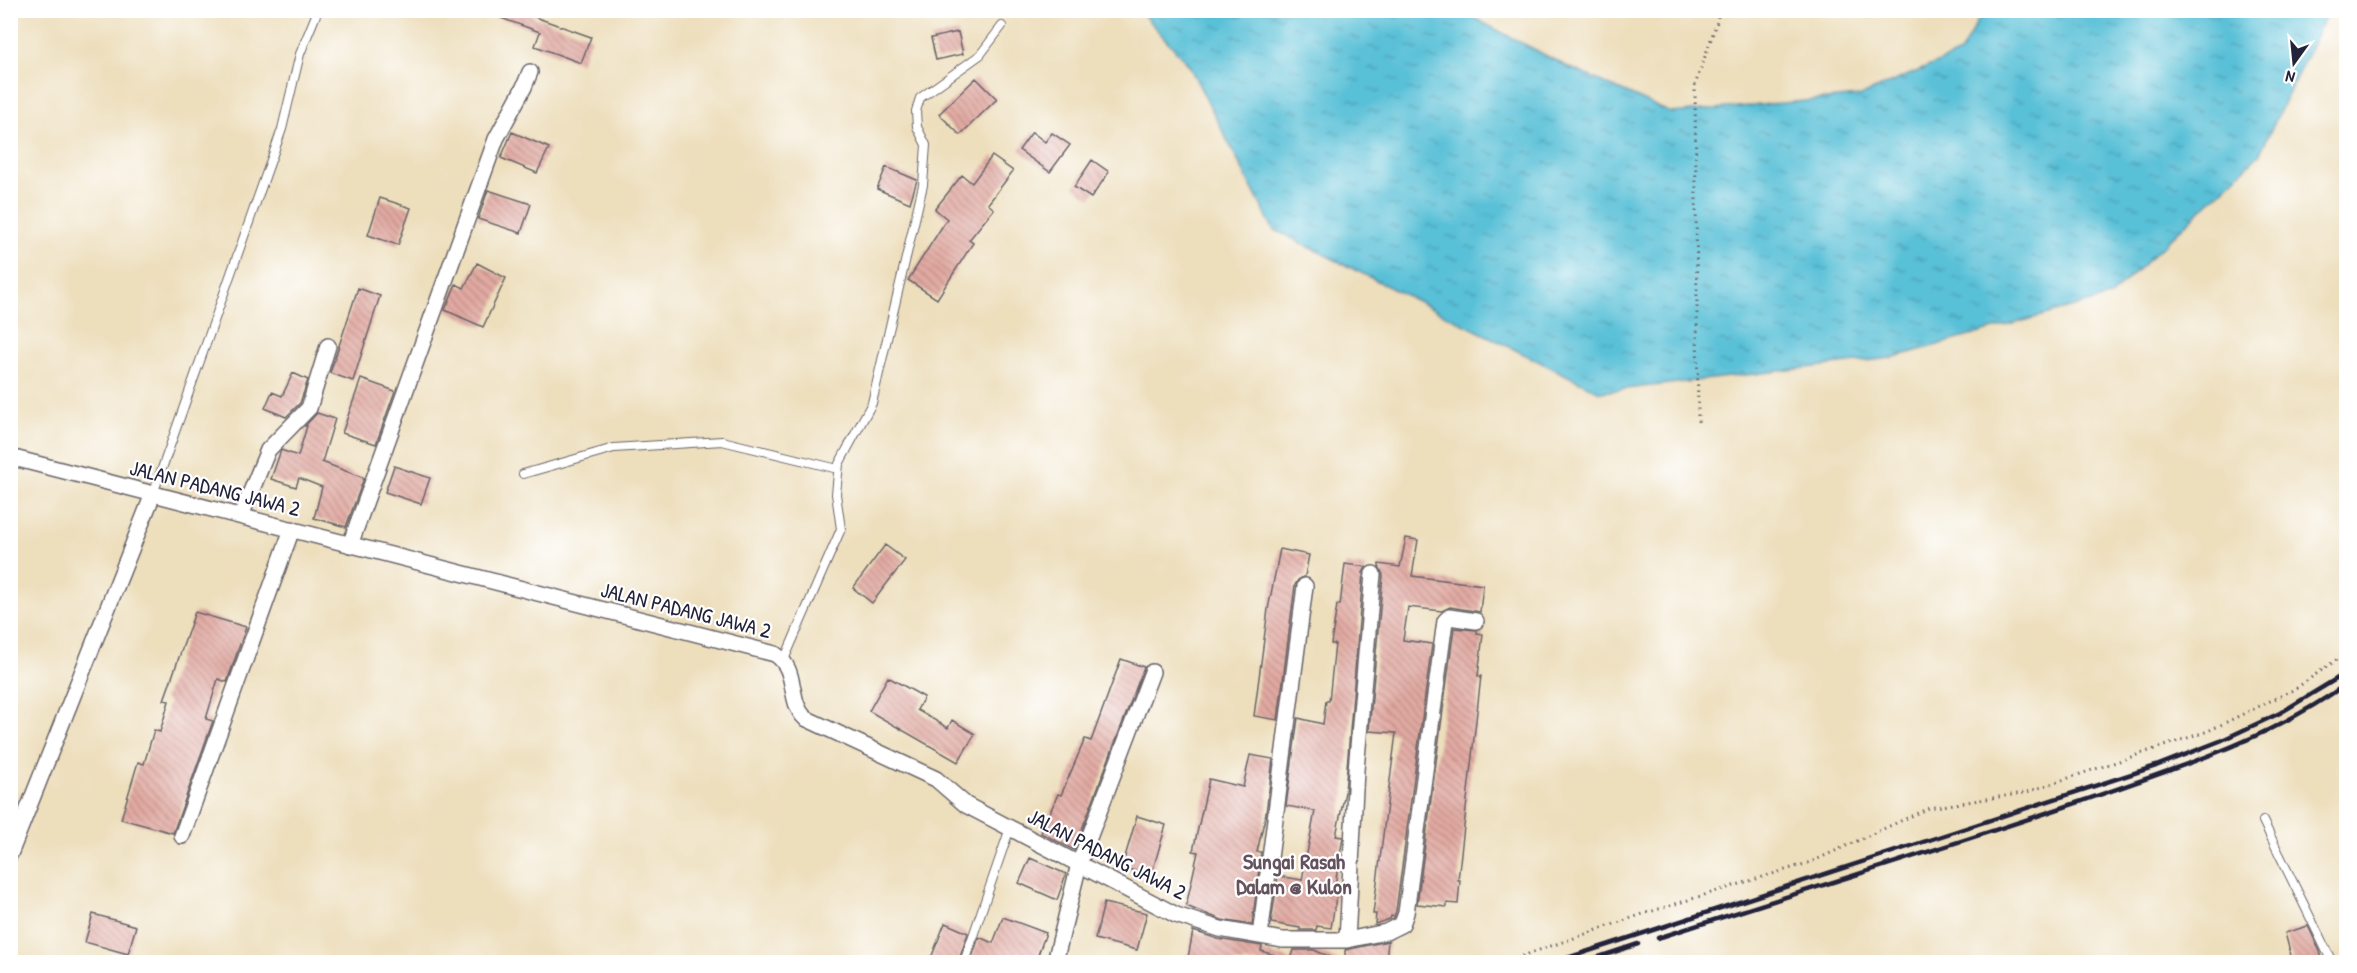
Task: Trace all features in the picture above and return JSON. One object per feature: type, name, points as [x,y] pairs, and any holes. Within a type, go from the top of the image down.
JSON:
[{"type":"street","points":[[350,545],[496,139],[530,72]]},
{"type":"street","points":[[241,516],[268,450],[309,408],[328,346]]},
{"type":"street","name":"JALAN PADANG JAWA 2","points":[[10,457],[775,654],[784,660],[789,669],[798,712],[804,718],[936,779],[966,805],[1176,915],[1220,929],[1283,940],[1347,940],[1386,932],[1402,924],[1406,913],[1444,621],[1449,618],[1476,621]]},
{"type":"street","points":[[10,854],[153,494]]},
{"type":"street","points":[[182,836],[292,529]]},
{"type":"street","points":[[1347,940],[1356,759],[1373,574]]},
{"type":"street","points":[[1260,936],[1305,586]]},
{"type":"street","points":[[1055,963],[1079,864],[1152,672]]},
{"type":"lane","points":[[153,494],[282,129],[300,54],[318,10]]},
{"type":"lane","points":[[784,660],[842,529],[836,494],[839,464],[872,403],[923,185],[926,145],[917,127],[916,111],[920,98],[980,55],[1002,26]]},
{"type":"lane","points":[[523,474],[614,448],[722,441],[838,469]]},
{"type":"lane","points":[[2263,821],[2332,963]]},
{"type":"lane","points":[[964,963],[1010,828]]},
{"type":"path","points":[[1698,422],[1695,85],[1719,10]]},
{"type":"path","points":[[1505,963],[1643,914],[1811,862],[1929,808],[2024,793],[2208,731],[2295,689],[2346,652]]},
{"type":"water","points":[[1140,11],[1461,11],[1564,65],[1671,113],[1860,96],[1960,53],[1983,11],[2328,11],[2259,155],[2109,297],[1891,358],[1600,392],[1273,229],[1188,64]]},
{"type":"building","points":[[485,10],[534,10],[532,16],[591,37],[581,63],[535,46],[540,32],[484,12]]},
{"type":"building","points":[[958,32],[963,54],[936,60],[931,38]]},
{"type":"building","points":[[976,78],[997,99],[960,135],[939,114]]},
{"type":"building","points":[[512,132],[549,148],[537,173],[501,158]]},
{"type":"building","points":[[1032,132],[1045,142],[1052,133],[1070,145],[1050,172],[1019,150]]},
{"type":"building","points":[[992,156],[1013,171],[988,204],[994,209],[969,240],[973,243],[937,299],[908,280],[947,219],[935,209],[962,175],[972,183]]},
{"type":"building","points":[[1092,160],[1109,172],[1091,198],[1074,187]]},
{"type":"building","points":[[886,167],[917,180],[910,203],[877,189]]},
{"type":"building","points":[[488,190],[531,204],[521,233],[478,219]]},
{"type":"building","points":[[380,198],[411,208],[398,245],[368,235]]},
{"type":"building","points":[[477,263],[506,278],[483,327],[445,310],[456,284],[464,288]]},
{"type":"building","points":[[358,288],[380,296],[353,381],[330,373]]},
{"type":"building","points":[[293,373],[308,380],[300,403],[286,417],[265,408],[272,392],[282,396]]},
{"type":"building","points":[[361,379],[395,391],[376,444],[342,433]]},
{"type":"building","points":[[317,413],[335,419],[322,462],[364,478],[346,527],[314,518],[322,487],[299,478],[296,487],[271,479],[281,450],[298,456],[307,426],[305,426]]},
{"type":"building","points":[[394,466],[430,478],[421,504],[385,492]]},
{"type":"building","points":[[1406,538],[1418,540],[1412,576],[1483,585],[1480,612],[1450,607],[1442,611],[1408,607],[1403,640],[1432,644],[1396,911],[1394,917],[1391,916],[1390,919],[1375,924],[1376,914],[1373,914],[1396,733],[1369,731],[1383,575],[1379,564],[1400,567]]},
{"type":"building","points":[[885,545],[905,560],[872,603],[853,588]]},
{"type":"building","points":[[1280,549],[1309,555],[1305,576],[1295,585],[1278,720],[1254,716],[1268,609]]},
{"type":"building","points":[[1345,564],[1366,567],[1363,573],[1345,792],[1336,836],[1343,837],[1335,885],[1338,885],[1331,928],[1317,926],[1316,930],[1300,930],[1300,928],[1271,923],[1278,876],[1302,880],[1315,811],[1286,806],[1298,718],[1323,724],[1326,701],[1329,701],[1335,644],[1331,644],[1337,605],[1340,605]]},
{"type":"building","points":[[195,612],[246,627],[227,682],[218,679],[206,719],[213,721],[173,833],[121,819],[138,762],[144,764],[154,730],[160,732],[169,701],[164,700]]},
{"type":"building","points":[[1454,628],[1477,630],[1477,633],[1483,634],[1478,676],[1481,676],[1458,880],[1460,880],[1458,904],[1447,903],[1447,907],[1417,904]]},
{"type":"building","points":[[1121,659],[1144,667],[1074,850],[1041,833],[1058,794],[1061,795],[1085,739],[1091,741]]},
{"type":"building","points":[[888,677],[924,697],[917,710],[948,728],[952,720],[975,734],[958,762],[869,711]]},
{"type":"building","points":[[1250,755],[1273,759],[1266,813],[1257,852],[1261,852],[1252,925],[1222,920],[1186,906],[1198,852],[1193,851],[1209,779],[1243,787]]},
{"type":"building","points":[[1137,816],[1166,825],[1151,876],[1122,867]]},
{"type":"building","points":[[1030,858],[1066,874],[1057,900],[1019,883]]},
{"type":"building","points":[[1104,903],[1147,913],[1137,950],[1095,939]]},
{"type":"building","points":[[93,914],[136,926],[128,954],[85,942]]},
{"type":"building","points":[[1003,917],[1046,933],[1035,963],[970,963],[979,937],[993,943]]},
{"type":"building","points":[[945,923],[968,933],[958,963],[929,963]]},
{"type":"building","points":[[2308,926],[2323,963],[2293,963],[2285,933]]},
{"type":"building","points":[[1193,931],[1218,939],[1262,946],[1261,951],[1289,959],[1289,963],[1187,963]]},
{"type":"building","points":[[1388,941],[1386,963],[1345,963],[1345,950]]},
{"type":"building","points":[[1294,950],[1314,950],[1344,963],[1290,963]]},
{"type":"railway","points":[[1555,962],[2156,766],[2220,741],[2280,713],[2346,673]]},
{"type":"railway","points":[[1658,938],[2029,819],[2185,765],[2252,738],[2284,722],[2346,684]]},
{"type":"railway","points":[[1584,962],[1638,944]]},
{"type":"district","name":"Sungai Rasah Dalam @ Kulon","points":[[1294,874]]}]
